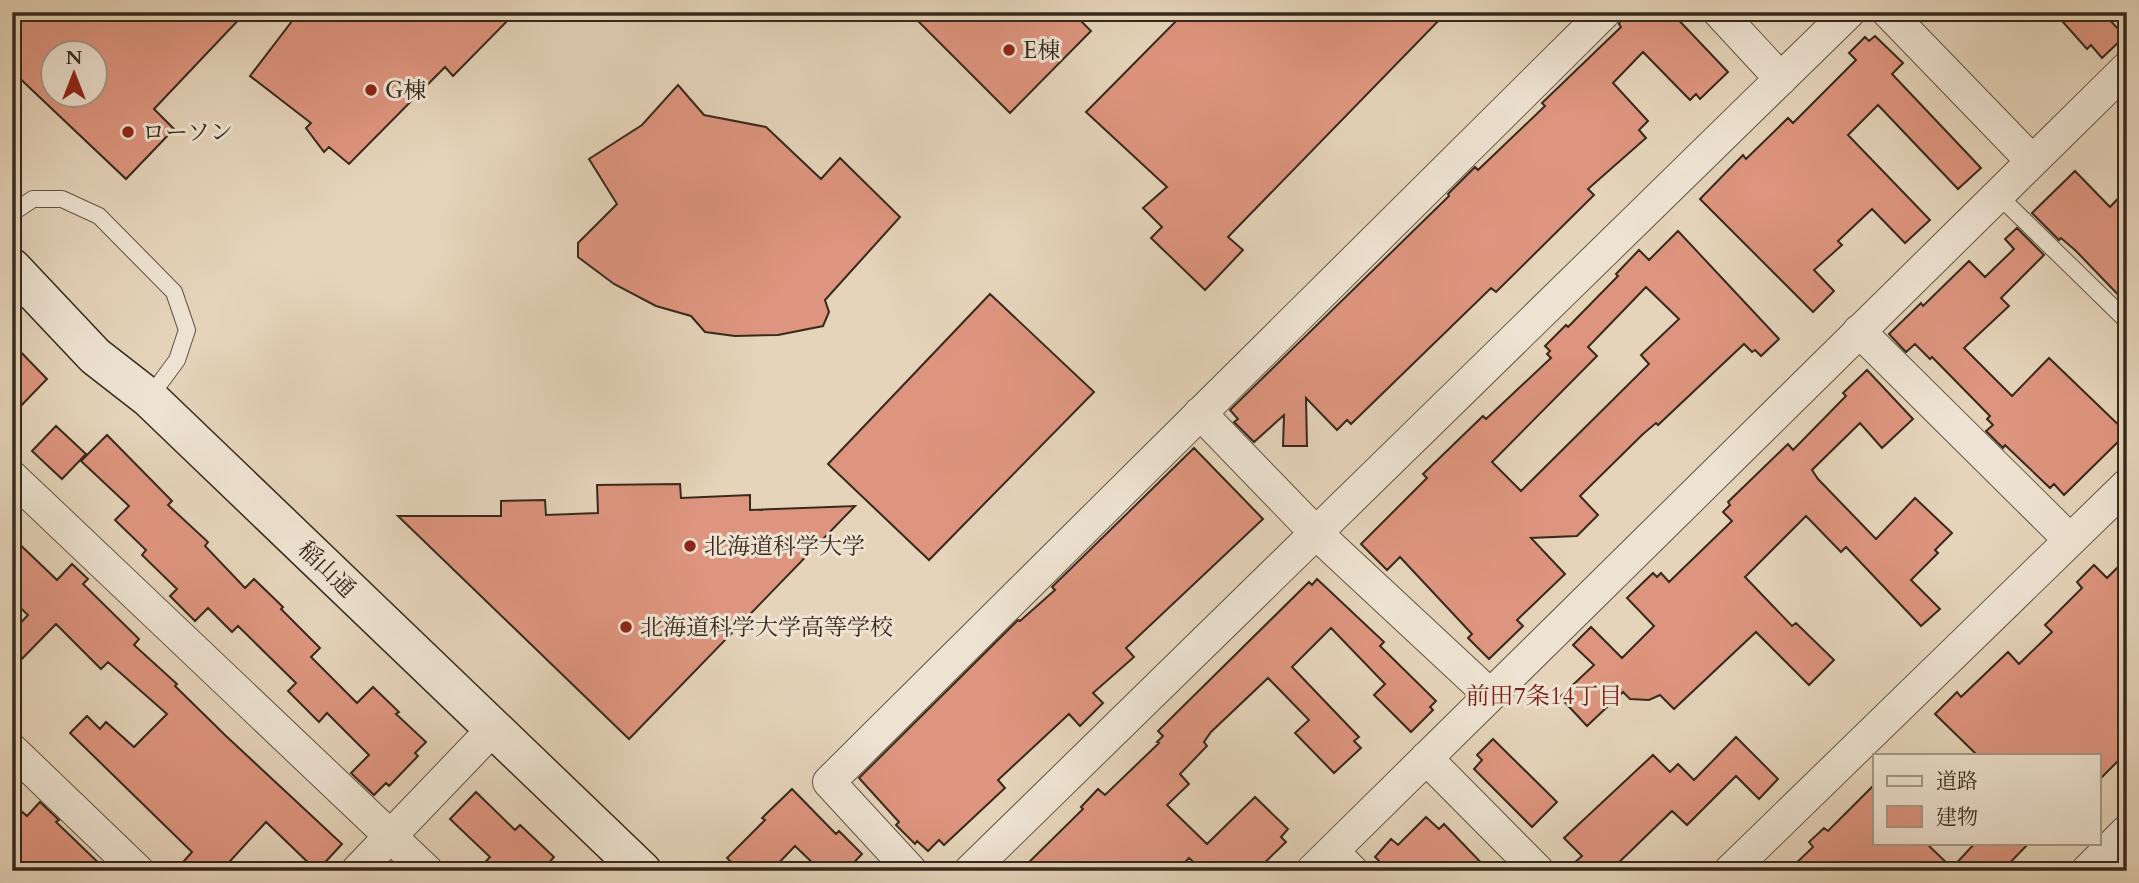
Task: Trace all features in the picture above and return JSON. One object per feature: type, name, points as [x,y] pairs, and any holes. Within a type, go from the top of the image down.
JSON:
[{"type":"street","points":[[911,871],[828,782],[1605,12]]},
{"type":"street","points":[[1719,12],[1780,79]]},
{"type":"street","points":[[970,871],[1849,12]]},
{"type":"street","points":[[1888,12],[2032,161]]},
{"type":"street","points":[[1312,871],[2127,68]]},
{"type":"street","name":"稲山通","points":[[12,268],[95,356],[149,398],[642,871]]},
{"type":"street","points":[[1859,331],[2070,540]]},
{"type":"street","points":[[1200,413],[1316,533],[1490,695]]},
{"type":"street","points":[[12,477],[427,871]]},
{"type":"street","points":[[1730,871],[2127,485]]},
{"type":"street","points":[[357,871],[494,728]]},
{"type":"street","points":[[12,750],[138,871]]},
{"type":"street","points":[[1426,758],[1538,871]]},
{"type":"street","points":[[2087,871],[2127,831]]},
{"type":"lane","points":[[1998,195],[2127,321]]},
{"type":"lane","points":[[12,213],[33,199],[62,199],[99,216],[174,292],[187,330],[177,359],[149,398]]},
{"type":"lane","points":[[1338,845],[1363,871]]},
{"type":"building","points":[[12,12],[246,12],[154,109],[174,129],[126,179],[51,108],[108,108],[108,38],[38,38],[38,96],[12,71]]},
{"type":"building","name":"G棟","points":[[299,12],[516,12],[453,76],[445,67],[349,164],[329,147],[324,152],[306,128],[311,123],[250,76]]},
{"type":"building","name":"E棟","points":[[909,12],[1072,12],[1091,31],[1010,113]]},
{"type":"building","points":[[1185,12],[1447,12],[1228,237],[1243,250],[1205,290],[1151,238],[1162,227],[1143,208],[1167,187],[1086,112]]},
{"type":"building","points":[[1623,12],[1671,12],[1728,72],[1700,99],[1696,94],[1690,100],[1643,52],[1613,83],[1648,121],[1639,130],[1646,138],[1588,189],[1594,195],[1496,292],[1491,288],[1351,424],[1347,420],[1337,430],[1306,398],[1307,446],[1283,446],[1284,415],[1254,442],[1234,422],[1238,419],[1230,410],[1449,196],[1475,167],[1478,170],[1545,106],[1542,103],[1621,27],[1619,24]]},
{"type":"building","points":[[2054,12],[2102,12],[2125,36],[2102,58],[2091,45],[2087,49]]},
{"type":"building","points":[[1875,36],[1903,63],[1892,74],[1981,168],[1958,189],[1878,105],[1848,135],[1930,220],[1905,243],[1872,209],[1838,241],[1842,245],[1814,270],[1834,291],[1813,312],[1700,199],[1743,155],[1746,159],[1788,118],[1793,123],[1856,60],[1849,53],[1865,37],[1869,41]]},
{"type":"building","points":[[678,85],[704,115],[766,127],[821,179],[840,158],[900,217],[825,300],[829,312],[823,326],[778,335],[735,336],[705,332],[691,316],[656,306],[614,284],[578,257],[578,243],[617,204],[589,159],[642,125]]},
{"type":"building","points":[[2075,171],[2110,207],[2127,189],[2127,304],[2076,251],[2061,238],[2059,240],[2032,213]]},
{"type":"building","points":[[2017,228],[2044,255],[2001,298],[2009,306],[1964,348],[2012,396],[2049,358],[2127,433],[2064,495],[2054,484],[2050,488],[2005,445],[2003,448],[1986,431],[1993,425],[1987,419],[1990,416],[1932,357],[1930,359],[1915,344],[1906,352],[1889,334],[1921,303],[1923,306],[1969,261],[1985,277],[2014,249],[2005,239]]},
{"type":"building","points":[[1678,231],[1779,339],[1761,356],[1744,344],[1658,425],[1656,423],[1643,434],[1580,496],[1598,515],[1577,536],[1531,538],[1565,574],[1517,620],[1523,626],[1489,659],[1468,638],[1472,634],[1400,557],[1387,570],[1361,544],[1427,478],[1423,474],[1483,416],[1486,419],[1551,358],[1547,354],[1550,351],[1545,346],[1566,325],[1568,327],[1618,276],[1616,274],[1639,250],[1649,260]],"holes":[[[1646,287],[1679,319],[1641,355],[1649,364],[1521,491],[1492,462],[1597,356],[1588,347]]]},
{"type":"building","points":[[990,294],[1094,392],[929,560],[828,464]]},
{"type":"building","points":[[12,343],[47,379],[12,415]]},
{"type":"building","points":[[1867,370],[1913,419],[1882,448],[1860,423],[1812,470],[1876,539],[1915,498],[1952,533],[1935,550],[1938,553],[1911,580],[1940,609],[1921,626],[1846,547],[1841,552],[1806,516],[1745,577],[1792,626],[1796,623],[1834,660],[1809,685],[1756,632],[1674,709],[1660,695],[1649,700],[1630,699],[1623,692],[1587,726],[1560,697],[1594,665],[1573,645],[1591,627],[1622,658],[1654,626],[1627,598],[1653,573],[1657,577],[1661,573],[1669,582],[1732,521],[1723,512],[1730,505],[1728,502],[1788,444],[1793,450],[1846,396],[1843,393]]},
{"type":"building","points":[[56,426],[86,454],[62,479],[32,451]]},
{"type":"building","points":[[107,435],[172,501],[168,505],[208,542],[205,546],[245,588],[254,579],[283,607],[281,609],[320,648],[311,657],[357,703],[373,687],[399,712],[396,714],[426,742],[415,753],[418,756],[389,786],[386,783],[374,795],[351,773],[369,755],[327,713],[319,722],[288,691],[296,683],[238,626],[232,632],[208,608],[195,621],[170,596],[177,589],[142,555],[146,550],[115,520],[129,506],[81,461]]},
{"type":"building","points":[[1194,448],[1263,519],[1126,648],[1134,657],[1093,693],[1103,703],[1080,726],[1069,714],[998,780],[1005,788],[944,845],[939,840],[928,851],[917,841],[915,844],[896,825],[899,822],[859,778],[1018,620],[1055,590],[1052,587]]},
{"type":"building","name":"北海道科学大学高等学校","points":[[680,484],[681,498],[750,495],[750,510],[855,506],[629,739],[398,516],[501,516],[501,501],[545,500],[546,515],[598,513],[597,485]]},
{"type":"building","points":[[12,537],[57,580],[72,564],[88,579],[83,584],[139,639],[134,645],[177,684],[175,686],[226,736],[342,844],[317,871],[266,822],[221,871],[175,871],[192,852],[70,733],[87,716],[100,729],[106,722],[134,747],[167,714],[108,662],[101,669],[56,624],[12,669],[12,632],[28,615],[12,600]]},
{"type":"building","points":[[2127,558],[2127,752],[2100,779],[2100,754],[1976,754],[1935,714],[1957,692],[1961,697],[2008,652],[2019,664],[2052,632],[2045,625],[2082,588],[2077,582],[2094,565],[2107,578]]},
{"type":"building","points":[[1317,579],[1384,642],[1380,646],[1436,701],[1430,707],[1433,710],[1411,732],[1374,695],[1385,684],[1331,628],[1292,667],[1359,737],[1354,741],[1361,748],[1334,773],[1295,733],[1309,720],[1268,678],[1211,732],[1204,742],[1207,746],[1180,774],[1189,784],[1167,805],[1207,844],[1255,797],[1288,829],[1281,837],[1286,842],[1256,871],[1203,871],[1189,858],[1177,871],[1020,871],[1083,809],[1081,807],[1098,789],[1105,795],[1159,743],[1157,742],[1163,736],[1158,731],[1309,582],[1312,585]]},
{"type":"building","points":[[1736,737],[1778,779],[1759,799],[1736,776],[1687,825],[1672,811],[1610,871],[1565,871],[1582,856],[1564,838],[1653,755],[1670,772],[1678,764],[1694,780]]},
{"type":"building","points":[[1493,739],[1557,802],[1532,827],[1474,769],[1482,760],[1477,755]]},
{"type":"building","points":[[1873,786],[1873,844],[1927,844],[1952,868],[1974,844],[2028,844],[2002,871],[1788,871],[1813,847],[1809,842],[1824,828],[1828,831]]},
{"type":"building","points":[[792,789],[836,834],[839,831],[862,854],[846,871],[821,871],[795,846],[771,871],[740,871],[727,858]]},
{"type":"building","points":[[476,792],[515,830],[520,825],[554,857],[542,871],[477,871],[490,857],[450,819]]},
{"type":"building","points":[[40,802],[59,820],[56,822],[107,871],[25,871],[12,858],[12,803],[27,816]]},
{"type":"building","points":[[1426,817],[1439,829],[1444,824],[1489,871],[1373,871],[1381,863],[1375,857],[1391,839],[1398,845]]},
{"type":"place","name":"E棟","points":[[1009,50]]},
{"type":"place","name":"G棟","points":[[371,90]]},
{"type":"place","name":"ローソン","points":[[128,132]]},
{"type":"place","name":"北海道科学大学","points":[[690,546]]},
{"type":"place","name":"北海道科学大学高等学校","points":[[626,627]]},
{"type":"district","name":"前田7条14丁目","points":[[1544,696]]}]
